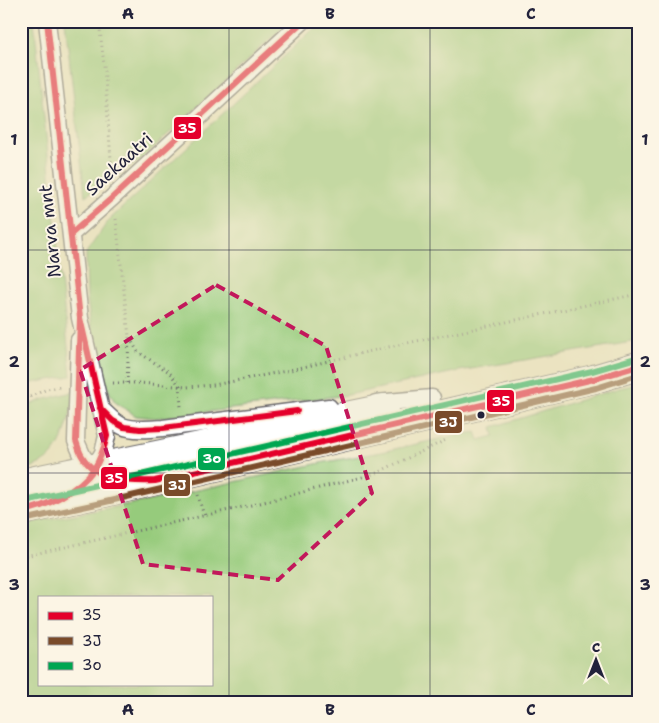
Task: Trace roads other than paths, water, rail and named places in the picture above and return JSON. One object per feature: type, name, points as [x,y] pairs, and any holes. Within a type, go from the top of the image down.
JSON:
[{"type":"highway","points":[[33,481],[583,367],[638,358]]},
{"type":"highway","points":[[25,511],[594,379],[638,366]]},
{"type":"street","name":"Narva mnt","points":[[25,511],[54,500],[74,489],[86,479],[103,453],[107,436],[80,318],[47,21]]},
{"type":"street","name":"Saekaatri","points":[[70,234],[113,197],[303,21]]},
{"type":"street","name":"Narva mnt","points":[[76,441],[80,318]]},
{"type":"street","points":[[100,408],[113,421],[124,427],[140,429],[163,428],[323,408],[432,398]]},
{"type":"street","points":[[76,441],[83,457],[94,469],[106,475],[136,482],[155,481]]},
{"type":"street","points":[[33,481],[58,470],[69,459],[76,441]]}]
